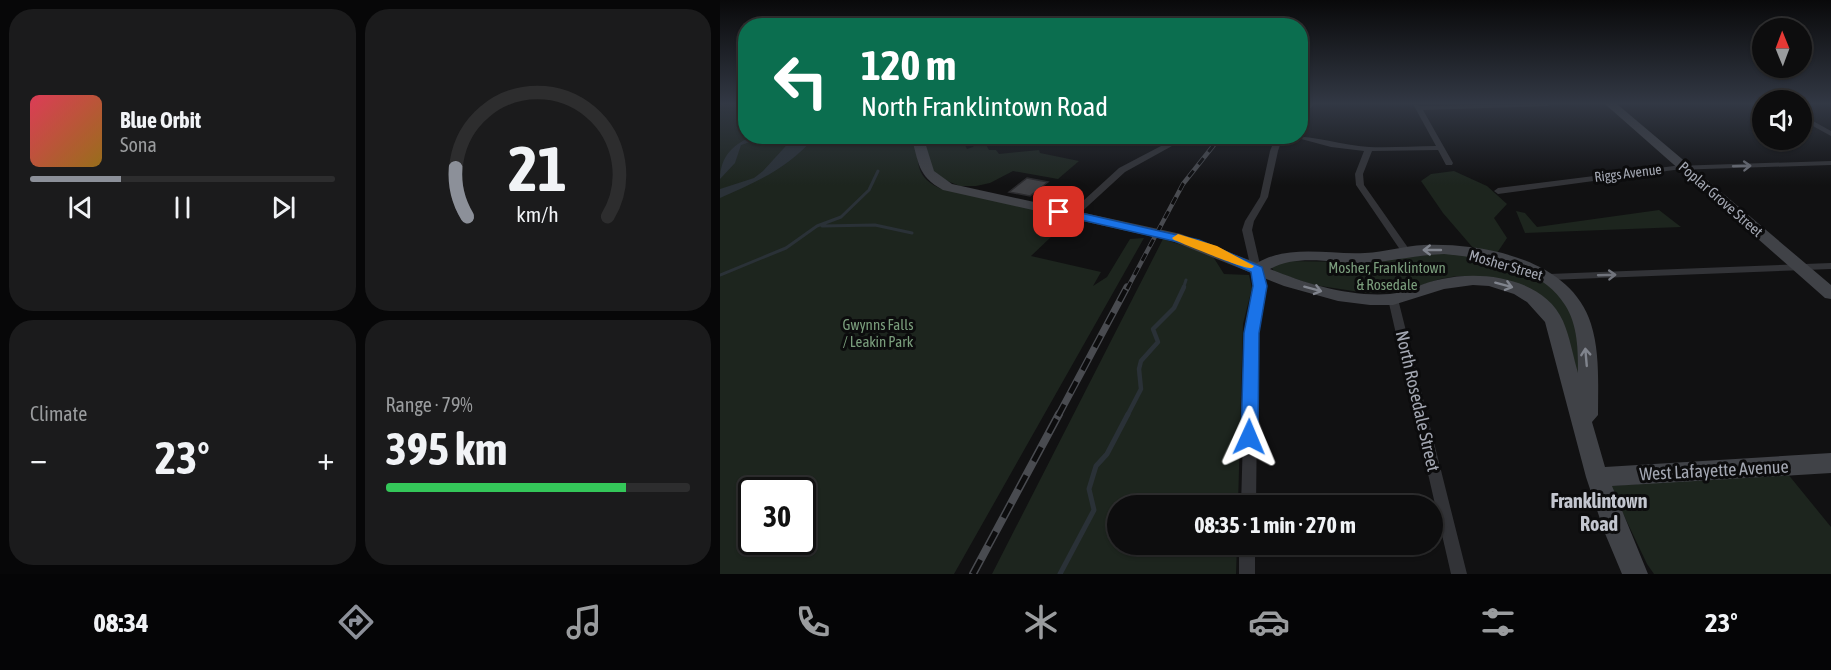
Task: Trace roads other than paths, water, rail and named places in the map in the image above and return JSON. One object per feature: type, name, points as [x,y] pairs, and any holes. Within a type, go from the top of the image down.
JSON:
[{"type":"street","points":[[1431,131],[1449,163]]},
{"type":"street","name":"Poplar Grove Street","points":[[1641,131],[1831,294]]},
{"type":"street","points":[[1308,139],[1369,149],[1441,148]]},
{"type":"street","points":[[919,144],[926,173],[938,183],[976,195],[1074,214],[1195,242],[1286,282],[1330,294],[1393,299],[1448,283],[1480,280],[1511,287],[1539,301],[1554,321],[1597,477],[1616,531],[1635,574]]},
{"type":"street","points":[[1074,214],[1131,164],[1171,144]]},
{"type":"street","points":[[1248,495],[1251,339],[1260,286],[1247,238],[1248,223],[1264,197],[1271,157],[1277,144]]},
{"type":"street","points":[[1369,149],[1359,174],[1360,185],[1406,252]]},
{"type":"street","name":"Riggs Avenue","points":[[1498,191],[1617,174],[1684,168],[1831,164]]},
{"type":"street","name":"Mosher Street","points":[[1257,270],[1273,260],[1293,257],[1340,259],[1436,250],[1468,252],[1523,266],[1549,277],[1831,266]]},
{"type":"street","points":[[1549,277],[1571,301],[1582,321],[1588,382],[1587,436]]},
{"type":"street","name":"North Rosedale Street","points":[[1393,299],[1459,574]]},
{"type":"street","name":"West Lafayette Avenue","points":[[1597,477],[1831,463]]},
{"type":"street","points":[[1247,555],[1247,574]]},
{"type":"waterway","points":[[720,275],[786,248],[817,226],[841,217],[869,190],[878,171]]},
{"type":"waterway","points":[[822,226],[875,225],[912,233]]},
{"type":"waterway","points":[[1183,289],[1186,280]]},
{"type":"waterway","points":[[1127,416],[1141,389],[1139,369],[1141,361],[1158,342],[1153,329],[1174,308],[1184,287]]},
{"type":"waterway","points":[[1060,574],[1094,510],[1089,489],[1096,466],[1107,454],[1128,414]]},
{"type":"railway","points":[[1127,289],[1183,184],[1215,144]]},
{"type":"railway","points":[[1058,416],[1127,287]]},
{"type":"railway","points":[[973,574],[1059,414]]},
{"type":"district","name":"Franklintown Road","points":[[1599,512]]},
{"type":"park label","name":"Mosher, Franklintown & Rosedale","points":[[1387,276]]},
{"type":"park label","name":"Gwynns Falls / Leakin Park","points":[[878,332]]}]
